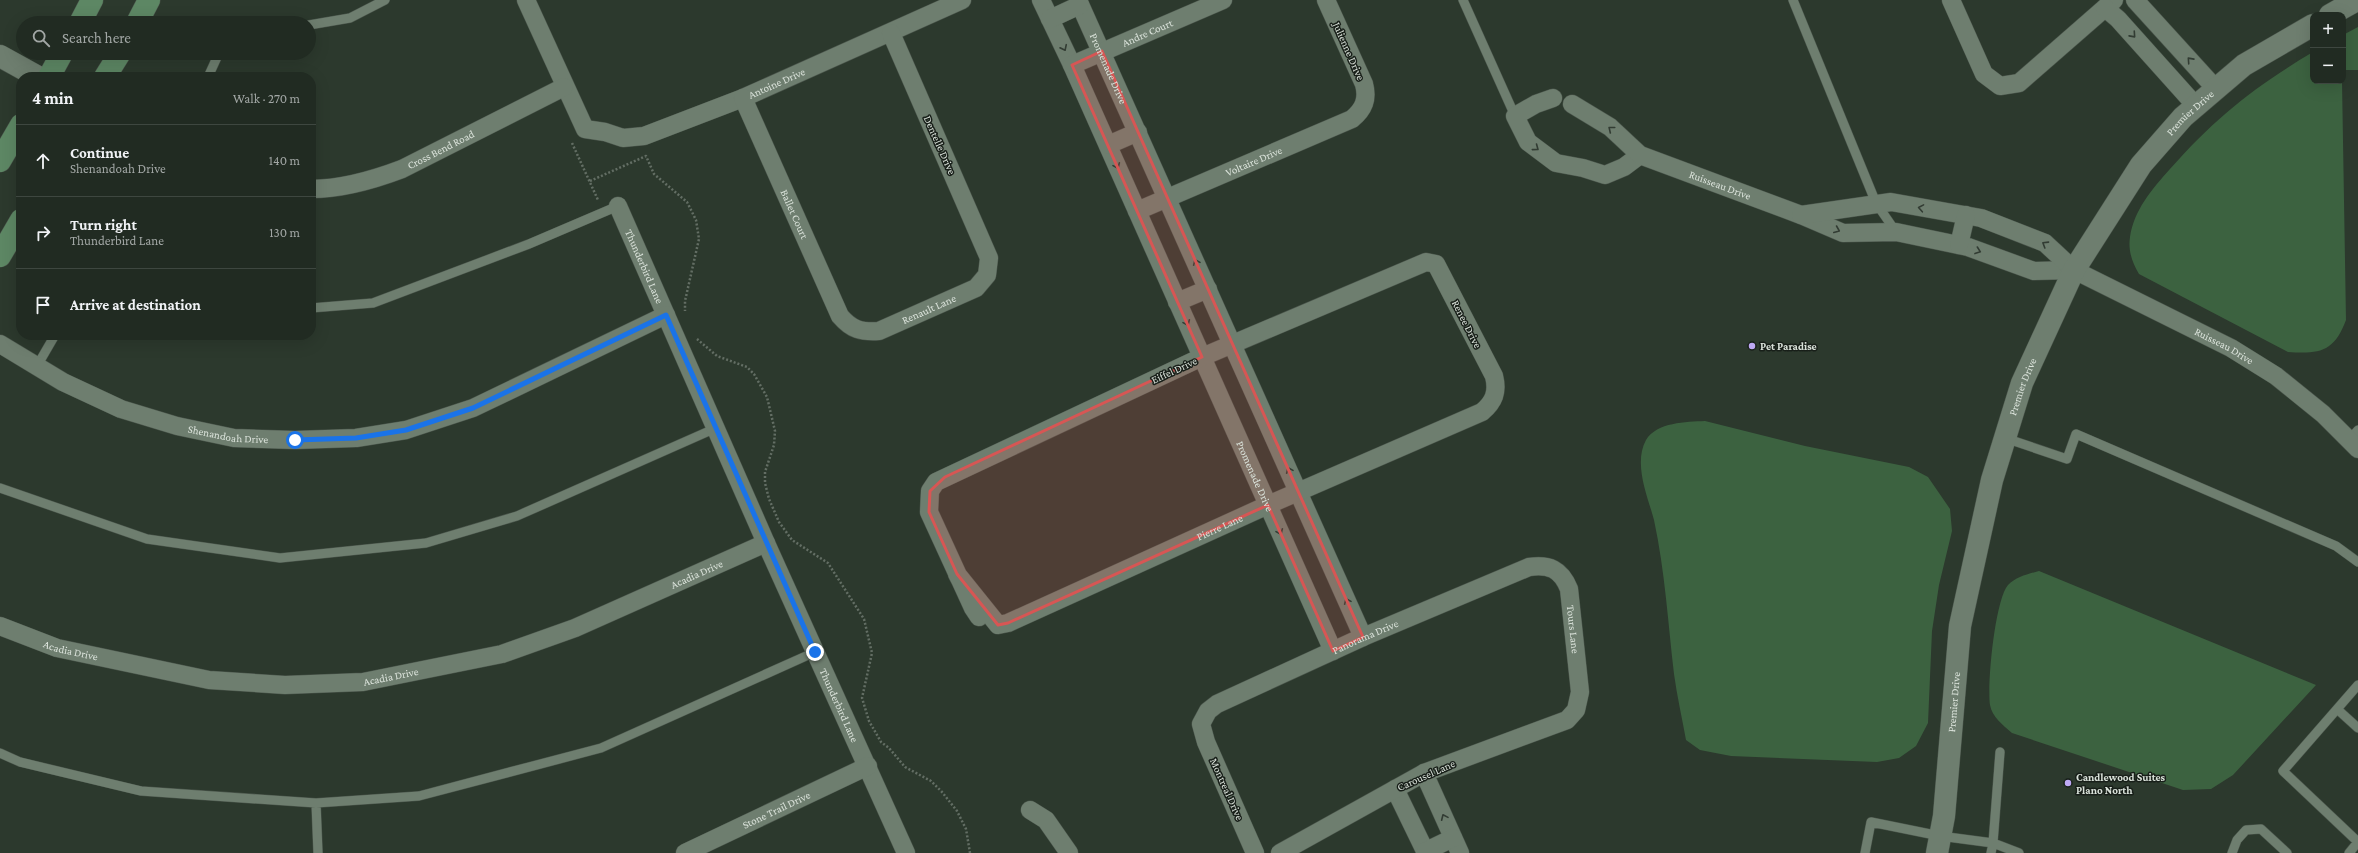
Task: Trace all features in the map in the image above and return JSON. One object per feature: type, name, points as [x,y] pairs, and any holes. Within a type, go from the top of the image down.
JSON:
[{"type":"main road","points":[[84,16],[92,0]]},
{"type":"main road","points":[[141,16],[149,0]]},
{"type":"main road","points":[[52,72],[58,60]]},
{"type":"main road","points":[[108,72],[116,60]]},
{"type":"main road","points":[[0,161],[16,134]]},
{"type":"main road","points":[[0,256],[16,229]]},
{"type":"street","points":[[526,0],[564,87],[578,135]]},
{"type":"street","name":"Antoine Drive","points":[[578,135],[605,132],[623,138],[644,136],[743,98],[962,0]]},
{"type":"street","name":"Promenade Drive","points":[[1040,0],[1072,65],[1333,651]]},
{"type":"street","name":"Andre Court","points":[[1072,65],[1223,0]]},
{"type":"street","name":"Julienne Drive","points":[[1326,0],[1364,84],[1366,93],[1365,103]]},
{"type":"street","points":[[1951,0],[1984,74],[2000,86],[2019,83],[2110,4],[2118,19],[2196,106]]},
{"type":"street","points":[[2135,0],[2216,89]]},
{"type":"street","points":[[2335,12],[2357,0]]},
{"type":"street","name":"Promenade Drive","points":[[1050,19],[1079,2],[1168,198],[1363,637]]},
{"type":"street","name":"Premier Drive","points":[[1939,845],[1944,816],[1960,626],[1992,480],[2022,383],[2074,270],[2141,165],[2183,117],[2244,65],[2310,27]]},
{"type":"street","name":"Dentelle Drive","points":[[891,33],[989,258]]},
{"type":"street","points":[[0,56],[29,72]]},
{"type":"street","name":"Cross Bend Road","points":[[316,189],[327,189],[374,180],[402,169],[564,87]]},
{"type":"street","name":"Ballet Court","points":[[743,98],[840,316],[849,327]]},
{"type":"street","points":[[1553,98],[1536,104],[1515,116],[1528,142],[1556,164],[1583,168],[1605,175],[1624,167],[1640,155]]},
{"type":"street","name":"Voltaire Drive","points":[[1137,211],[1352,119],[1360,112],[1365,103]]},
{"type":"street","name":"Ruisseau Drive","points":[[1572,104],[1610,127],[1640,155],[1801,215],[1843,233],[1896,232],[1959,245],[2034,271],[2074,270]]},
{"type":"street","points":[[1108,145],[1138,132]]},
{"type":"street","name":"Ruisseau Drive","points":[[1801,215],[1891,202],[1981,218],[2046,243],[2074,270],[2232,348],[2276,376],[2355,440]]},
{"type":"street","name":"Thunderbird Lane","points":[[618,206],[766,543],[906,853]]},
{"type":"street","points":[[1959,245],[1966,215]]},
{"type":"street","name":"Renault Lane","points":[[849,327],[862,332],[879,331],[976,288],[987,276],[989,258]]},
{"type":"street","name":"Eiffel Drive","points":[[957,574],[929,512],[930,491],[936,482],[945,476],[1202,357],[1426,262]]},
{"type":"street","name":"Renee Drive","points":[[1426,262],[1436,264],[1494,376],[1495,395]]},
{"type":"street","points":[[1177,302],[1208,289]]},
{"type":"street","name":"Shenandoah Drive","points":[[0,344],[64,382],[121,409],[177,426],[234,438],[295,440],[356,438],[406,430],[473,408],[666,315]]},
{"type":"street","name":"Pierre Lane","points":[[957,574],[998,625],[1008,623],[1298,491],[1482,412],[1490,405],[1495,395]]},
{"type":"street","name":"Acadia Drive","points":[[0,626],[57,648],[209,680],[285,685],[363,682],[427,670],[509,651],[574,628],[766,543]]},
{"type":"street","name":"Panorama Drive","points":[[1201,724],[1208,711],[1217,704],[1363,637],[1529,567],[1539,566]]},
{"type":"street","name":"Tours Lane","points":[[1539,566],[1549,566],[1558,571],[1565,579],[1569,589],[1580,692],[1576,710]]},
{"type":"street","name":"Carousel Lane","points":[[1280,853],[1424,773],[1567,720],[1576,710]]},
{"type":"street","name":"Montreal Drive","points":[[1201,724],[1206,742],[1255,853]]},
{"type":"street","name":"Stone Trail Drive","points":[[685,853],[868,766]]},
{"type":"street","points":[[1395,789],[1426,852],[1457,846],[1424,773]]},
{"type":"street","points":[[1030,810],[1046,820],[1069,853]]},
{"type":"lane","points":[[316,24],[350,18],[385,0]]},
{"type":"lane","points":[[1463,0],[1515,116]]},
{"type":"lane","points":[[1793,0],[1876,203],[1896,232]]},
{"type":"lane","points":[[210,72],[216,60]]},
{"type":"lane","points":[[316,308],[374,303],[529,244],[618,206]]},
{"type":"lane","points":[[37,366],[52,340]]},
{"type":"lane","points":[[0,488],[147,539],[280,558],[426,543],[517,516],[716,428]]},
{"type":"lane","points":[[2005,438],[2067,459],[2076,434],[2336,546],[2358,562]]},
{"type":"lane","points":[[0,753],[20,762],[141,791],[316,803],[419,796],[601,748],[815,652]]},
{"type":"lane","points":[[2348,853],[2358,842],[2283,771],[2358,685]]},
{"type":"lane","points":[[2338,709],[2358,728]]},
{"type":"lane","points":[[1991,853],[2000,752]]},
{"type":"lane","points":[[316,803],[318,853]]},
{"type":"lane","points":[[1865,853],[1871,822],[1939,845],[1993,843],[2020,853]]},
{"type":"lane","points":[[2232,853],[2237,840],[2246,830],[2261,829],[2287,853]]},
{"type":"path","points":[[578,135],[590,181],[600,204],[618,206]]},
{"type":"path","points":[[590,181],[646,156],[654,174],[687,202],[696,220],[699,239],[685,301],[685,314]]},
{"type":"path","points":[[695,334],[706,348],[717,356],[747,367],[754,374],[767,397],[775,431],[774,444],[765,472],[765,483],[769,499],[779,522],[792,540],[828,563],[864,619],[872,653],[862,698],[869,721],[881,742],[889,748],[905,767],[931,781],[957,811],[966,829],[970,853]]},
{"type":"highlighted area","points":[[1102,51],[1363,637],[1333,651],[1268,505],[1008,623],[998,625],[957,574],[929,512],[930,491],[945,477],[1202,357],[1072,65]]},
{"type":"green space","points":[[2358,27],[2358,70],[2346,70],[2346,33]]},
{"type":"green space","points":[[2310,54],[2310,84],[2342,84],[2346,320],[2341,331],[2331,345],[2317,351],[2299,353],[2288,352],[2139,274],[2131,256],[2130,247],[2130,237],[2135,218],[2145,200],[2157,184],[2203,134],[2236,104]]},
{"type":"green space","points":[[1705,421],[1805,446],[1909,467],[1928,477],[1950,509],[1952,531],[1939,585],[1932,631],[1928,723],[1916,746],[1899,758],[1877,762],[1731,756],[1700,750],[1686,740],[1674,674],[1658,539],[1645,491],[1641,470],[1641,459],[1642,449],[1646,440],[1657,430],[1672,424]]},
{"type":"green space","points":[[2039,571],[2316,685],[2233,775],[2211,789],[2183,790],[2012,733],[1995,717],[1990,705],[1989,694],[1991,662],[1996,624],[2003,594],[2008,585],[2018,578]]},
{"type":"place","name":"Pet Paradise","points":[[1752,346]]},
{"type":"place","name":"Candlewood Suites Plano North","points":[[2068,783]]},
{"type":"route","points":[[295,440],[356,438],[406,430],[473,408],[666,315],[815,652]]}]
